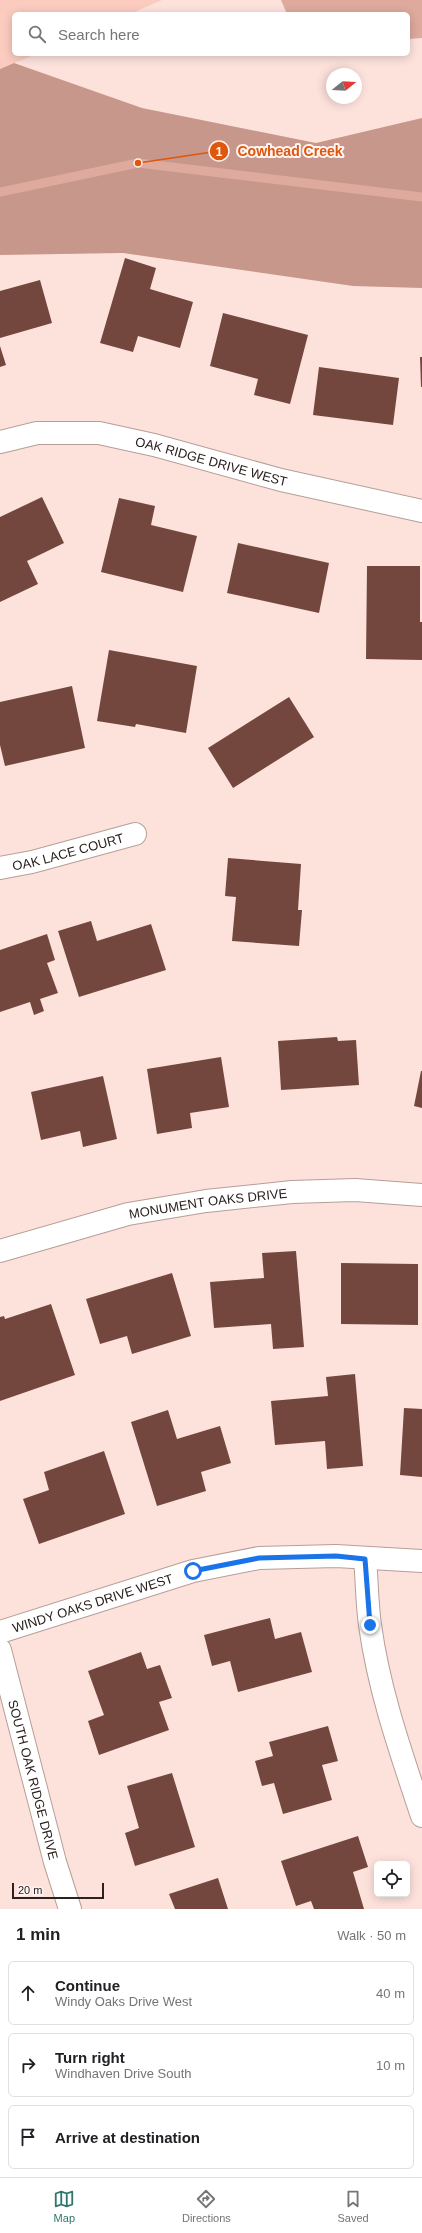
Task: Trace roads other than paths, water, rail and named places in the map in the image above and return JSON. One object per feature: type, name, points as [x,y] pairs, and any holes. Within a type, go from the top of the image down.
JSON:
[{"type":"street","name":"OAK RIDGE DRIVE WEST","points":[[0,442],[37,434],[99,433],[154,445],[281,480],[422,511]]},
{"type":"street","name":"OAK LACE COURT","points":[[0,868],[32,862],[135,834]]},
{"type":"street","name":"MONUMENT OAKS DRIVE","points":[[0,1251],[128,1214],[206,1201],[292,1192],[355,1190],[422,1194]]},
{"type":"street","name":"WINDY OAKS DRIVE WEST","points":[[0,1632],[208,1568],[259,1558],[336,1556],[365,1559],[422,1561]]},
{"type":"street","points":[[365,1559],[370,1625],[378,1670],[391,1722],[422,1816]]},
{"type":"street","name":"SOUTH OAK RIDGE DRIVE","points":[[0,1650],[55,1862],[70,1909]]},
{"type":"waterway","points":[[0,192],[138,163],[422,197]]},
{"type":"place","name":"Cowhead Creek","points":[[138,163]]}]
